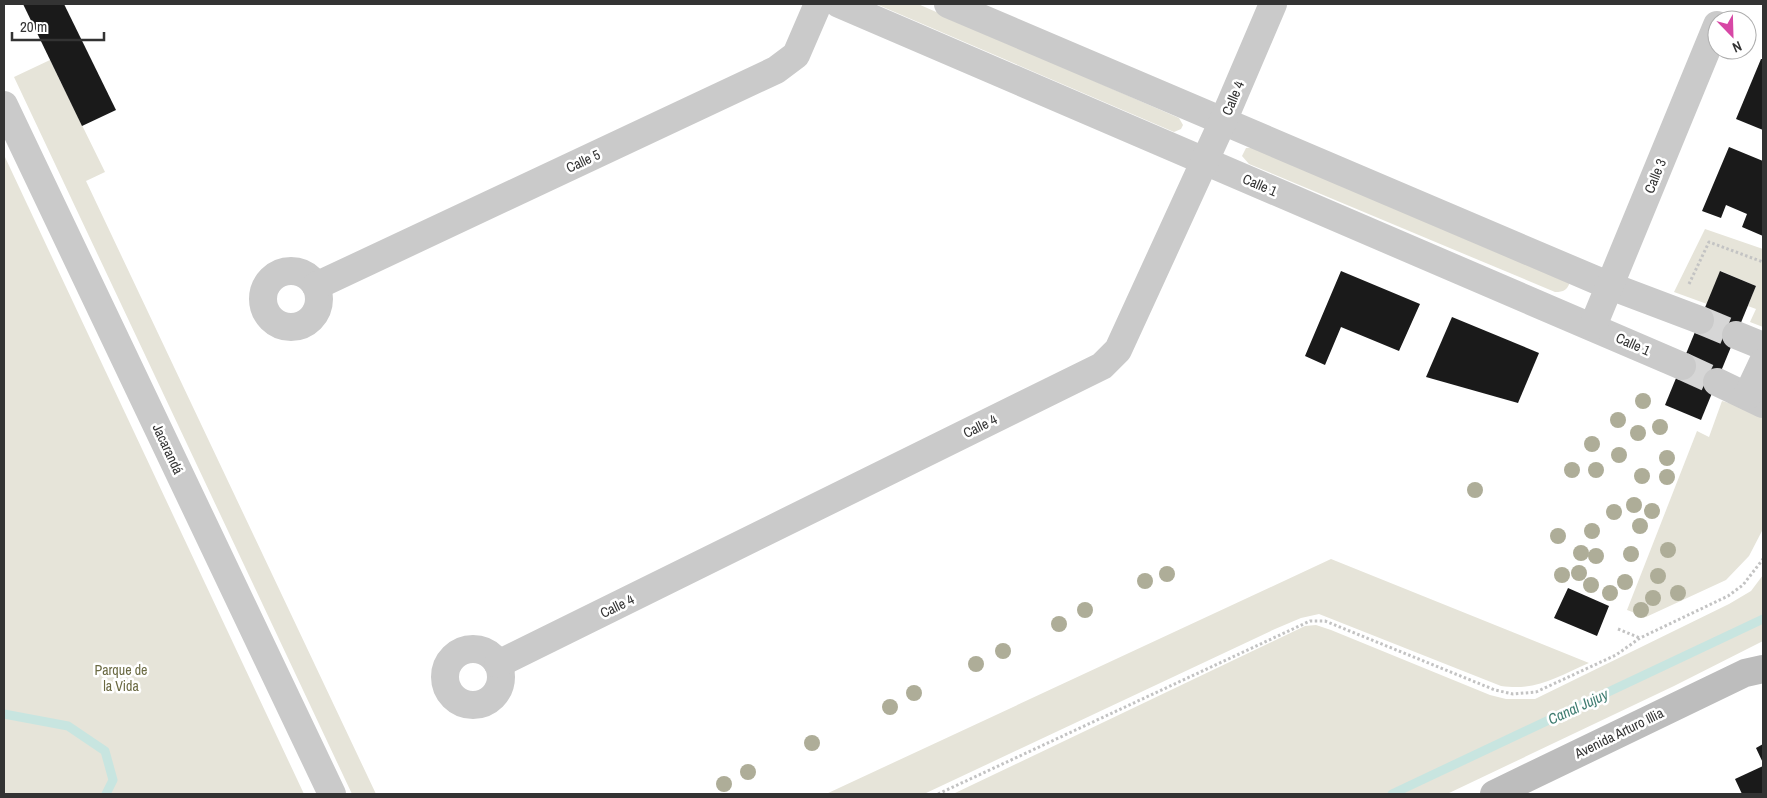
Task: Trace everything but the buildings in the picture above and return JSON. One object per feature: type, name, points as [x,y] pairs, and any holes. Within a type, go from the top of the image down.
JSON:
[{"type":"main road","name":"Avenida Arturo Illia","points":[[1494,794],[1757,666]]},
{"type":"street","name":"Calle 5","points":[[316,286],[776,70],[796,55],[818,4]]},
{"type":"street","name":"Calle 1","points":[[839,4],[1593,326],[1682,366]]},
{"type":"street","points":[[948,4],[1610,286],[1688,315]]},
{"type":"street","name":"Calle 4","points":[[498,664],[1102,366],[1118,350],[1223,121],[1273,4]]},
{"type":"street","name":"Calle 3","points":[[1593,326],[1707,49]]},
{"type":"street","name":"Jacarandá","points":[[4,105],[332,794]]},
{"type":"street","points":[[1736,335],[1763,346]]},
{"type":"street","points":[[1717,382],[1755,400],[1763,362]]},
{"type":"path","points":[[1688,315],[1709,242],[1763,262]]},
{"type":"path","points":[[938,794],[1310,621],[1325,621],[1495,690],[1513,694],[1536,692],[1616,655],[1640,638],[1728,596],[1743,585],[1758,569],[1763,559]]},
{"type":"path","points":[[1618,628],[1640,638]]},
{"type":"green space","points":[[876,4],[918,4],[1179,118],[1183,125],[1181,129],[1174,132]]},
{"type":"green space","points":[[50,60],[105,172],[86,181],[376,794],[352,794],[14,77]]},
{"type":"green space","points":[[1257,147],[1570,282],[1569,285],[1561,292],[1555,292],[1249,164],[1242,156],[1246,148]]},
{"type":"green space","name":"Parque de la Vida","points":[[4,155],[304,794],[4,794]]},
{"type":"green space","points":[[1705,229],[1763,249],[1763,327],[1750,322],[1756,309],[1748,306],[1756,286],[1721,271],[1707,304],[1674,292]]},
{"type":"green space","points":[[1722,401],[1754,410],[1763,415],[1763,529],[1749,556],[1726,580],[1646,617],[1627,610],[1697,431],[1709,437]]},
{"type":"green space","points":[[1331,559],[1589,663],[1536,685],[1501,686],[1319,614],[1301,618],[1275,629],[924,794],[826,794]]},
{"type":"green space","points":[[1763,575],[1763,641],[1674,686],[1447,794],[953,794],[1305,626],[1316,625],[1331,630],[1490,695],[1506,699],[1535,699],[1729,604],[1751,591]]},
{"type":"waterway","name":"Canal Jujuy","points":[[1392,794],[1763,619]]},
{"type":"waterway","points":[[4,714],[68,726],[105,751],[113,780],[106,794]]},
{"type":"tunnel","points":[[1700,320],[1736,335]]},
{"type":"tunnel","points":[[1682,366],[1717,382]]}]
